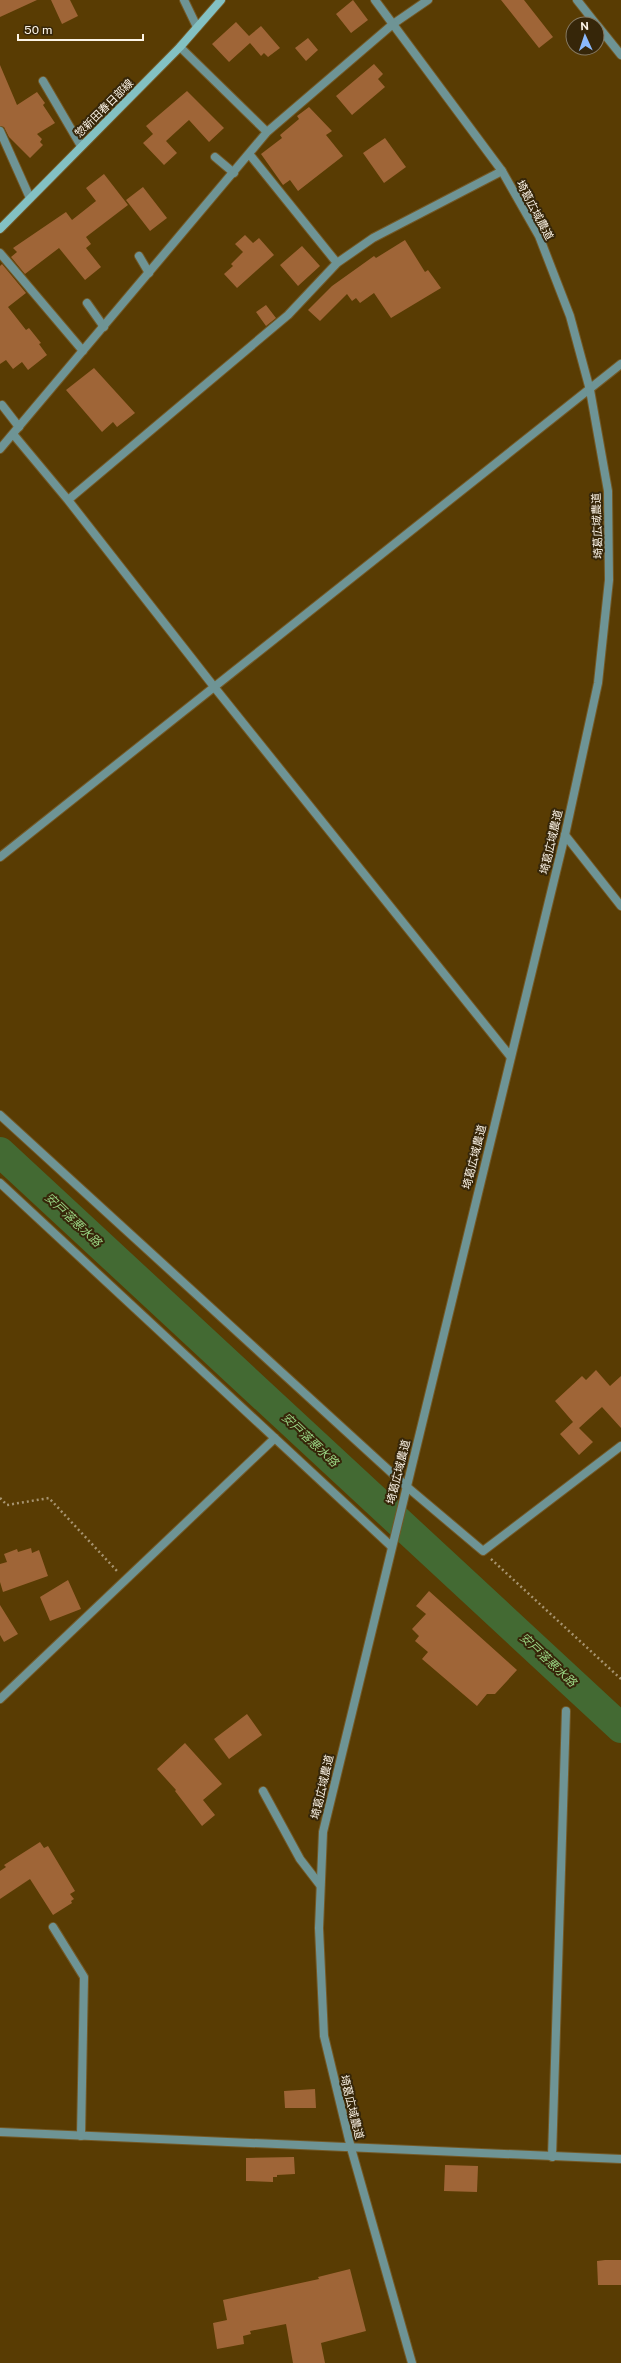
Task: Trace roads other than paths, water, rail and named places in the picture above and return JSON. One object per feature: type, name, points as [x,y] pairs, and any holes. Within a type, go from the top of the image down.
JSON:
[{"type":"main road","name":"惣新田春日部線","points":[[0,229],[180,47],[221,0]]},
{"type":"street","points":[[184,0],[197,27]]},
{"type":"street","name":"埼葛広域農道","points":[[375,0],[502,171],[541,244],[570,316],[590,390],[608,491],[609,580],[598,683],[564,835],[323,1832],[319,1928],[324,2036],[351,2148],[412,2363]]},
{"type":"street","points":[[0,449],[250,155],[267,132],[394,24],[428,0]]},
{"type":"street","points":[[577,0],[589,16]]},
{"type":"street","points":[[605,36],[621,55]]},
{"type":"street","points":[[180,47],[267,132]]},
{"type":"street","points":[[43,82],[81,146]]},
{"type":"street","points":[[0,131],[30,198]]},
{"type":"street","points":[[250,155],[337,263]]},
{"type":"street","points":[[214,157],[234,173]]},
{"type":"street","points":[[68,500],[288,316],[337,263],[373,238],[502,171]]},
{"type":"street","points":[[0,253],[83,351]]},
{"type":"street","points":[[139,256],[149,274]]},
{"type":"street","points":[[87,303],[104,327]]},
{"type":"street","points":[[0,856],[215,688],[621,364]]},
{"type":"street","points":[[2,405],[19,427]]},
{"type":"street","points":[[13,434],[68,500],[215,688],[510,1056]]},
{"type":"street","points":[[564,835],[621,906]]},
{"type":"street","points":[[0,1115],[406,1486],[483,1551],[621,1446]]},
{"type":"street","points":[[0,1183],[275,1438],[392,1542]]},
{"type":"street","points":[[0,1699],[275,1438]]},
{"type":"street","points":[[552,2156],[566,1711]]},
{"type":"street","points":[[264,1791],[300,1859],[320,1885]]},
{"type":"street","points":[[52,1927],[84,1977],[81,2136]]},
{"type":"street","points":[[0,2132],[621,2159]]},
{"type":"waterway","name":"安戸落悪水路","points":[[0,1152],[621,1728]]}]
